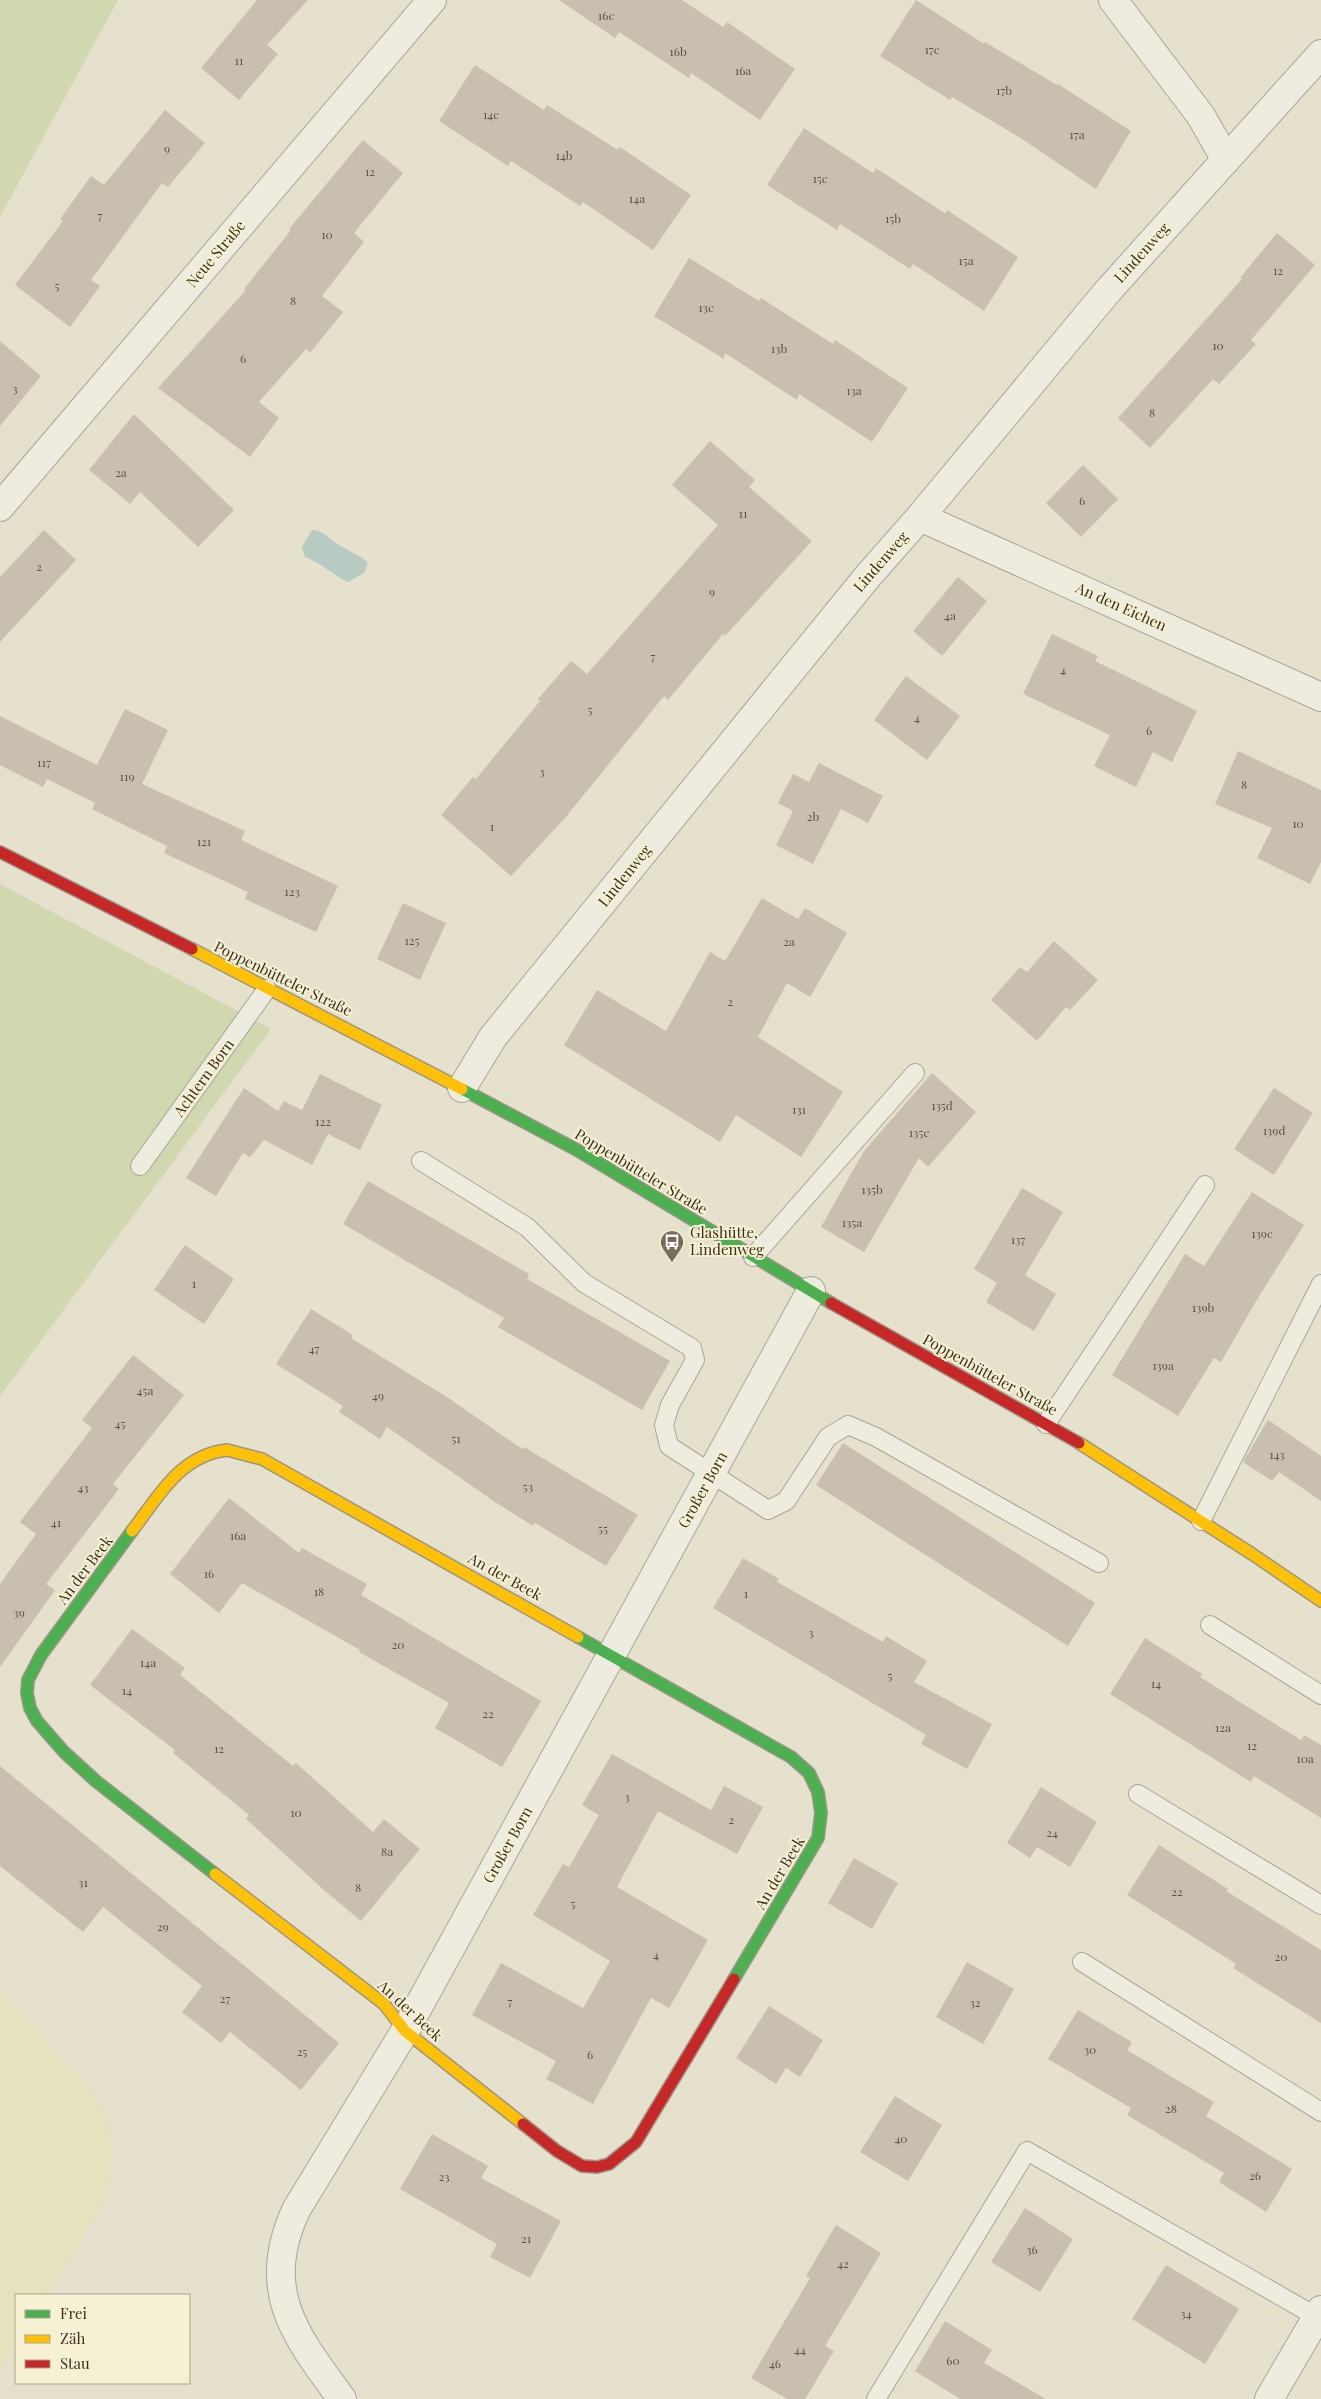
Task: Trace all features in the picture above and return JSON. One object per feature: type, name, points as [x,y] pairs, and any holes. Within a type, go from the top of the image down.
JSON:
[{"type":"street","name":"Neue Straße","points":[[0,507],[432,0]]},
{"type":"street","points":[[1113,0],[1201,116],[1226,160]]},
{"type":"street","name":"Lindenweg","points":[[462,1088],[493,1037],[868,576],[920,518],[1107,292],[1321,54]]},
{"type":"street","name":"An den Eichen","points":[[920,518],[1321,697]]},
{"type":"street","name":"Poppenbütteler Straße","points":[[0,852],[267,989],[342,1025],[577,1150],[811,1292],[1101,1456],[1321,1601]]},
{"type":"street","name":"Großer Born","points":[[342,2399],[308,2353],[289,2320],[281,2287],[280,2271],[288,2228],[296,2210],[405,2031],[811,1292]]},
{"type":"street","name":"An der Beek","points":[[227,1450],[262,1459],[612,1654],[800,1763],[810,1773],[818,1788],[822,1817],[818,1838],[636,2142],[609,2164],[597,2167],[582,2166],[557,2151],[405,2031],[384,2004],[105,1788],[64,1752],[37,1721],[30,1708],[27,1693],[28,1680],[33,1668],[174,1475],[196,1458],[208,1453],[227,1450]]},
{"type":"street","points":[[1269,2399],[1319,2313]]},
{"type":"lane","name":"Achtern Born","points":[[140,1166],[267,989]]},
{"type":"lane","points":[[753,1257],[915,1073]]},
{"type":"lane","points":[[421,1162],[527,1227],[584,1284],[692,1348],[695,1360],[670,1405],[664,1425],[669,1446],[768,1510],[786,1501],[828,1437],[848,1425],[876,1437],[1099,1563]]},
{"type":"lane","points":[[1046,1424],[1205,1185]]},
{"type":"lane","points":[[1201,1521],[1321,1284]]},
{"type":"lane","points":[[1210,1625],[1321,1695]]},
{"type":"lane","points":[[1138,1794],[1321,1905]]},
{"type":"lane","points":[[1082,1962],[1321,2112]]},
{"type":"lane","points":[[876,2399],[1027,2151],[1319,2313]]},
{"type":"shaded area","points":[[312,530],[322,533],[368,562],[364,573],[348,582],[305,557],[302,547]]},
{"type":"shaded area","points":[[0,1990],[90,2089],[108,2119],[112,2152],[109,2183],[98,2212],[48,2294],[15,2294],[15,2347],[0,2371]]},
{"type":"green space","points":[[0,0],[118,0],[0,217]]},
{"type":"green space","points":[[0,884],[271,1029],[0,1396]]},
{"type":"building","points":[[257,0],[308,0],[267,45],[278,54],[239,100],[201,68]]},
{"type":"building","points":[[559,0],[682,0],[723,27],[727,22],[795,69],[760,120],[691,73],[689,78],[619,32],[615,38]]},
{"type":"building","points":[[916,0],[984,44],[985,42],[1058,84],[1131,131],[1096,189],[1022,139],[952,97],[950,100],[880,56]]},
{"type":"building","points":[[475,65],[544,110],[547,105],[618,150],[620,147],[691,195],[653,250],[583,202],[580,206],[511,161],[508,166],[439,121]]},
{"type":"building","points":[[165,110],[205,143],[168,187],[162,183],[91,280],[100,286],[70,327],[15,285],[63,221],[60,219],[91,176],[104,185]]},
{"type":"building","points":[[804,128],[873,173],[876,168],[946,214],[947,210],[1018,257],[984,311],[913,264],[910,269],[840,224],[837,230],[767,185]]},
{"type":"building","points":[[363,140],[403,173],[354,233],[364,242],[322,296],[343,312],[310,353],[306,349],[259,402],[279,418],[250,457],[158,388],[246,290],[244,289],[291,230],[289,229]]},
{"type":"building","points":[[1277,233],[1315,265],[1251,340],[1256,344],[1219,384],[1213,379],[1150,448],[1118,418],[1242,279],[1240,278]]},
{"type":"building","points":[[689,258],[759,301],[761,298],[833,344],[835,340],[908,388],[872,442],[799,394],[797,400],[725,353],[724,359],[654,316]]},
{"type":"building","points":[[0,341],[41,376],[0,426]]},
{"type":"building","points":[[134,414],[234,510],[198,547],[140,492],[130,504],[89,470]]},
{"type":"building","points":[[710,441],[755,480],[749,487],[812,541],[725,636],[723,634],[668,700],[664,696],[565,818],[511,876],[441,815],[473,777],[476,779],[540,701],[538,699],[571,661],[587,674],[718,525],[672,485]]},
{"type":"building","points":[[1083,465],[1118,499],[1081,537],[1046,503]]},
{"type":"building","points":[[44,530],[76,560],[0,642],[0,577]]},
{"type":"building","points":[[958,577],[987,601],[942,656],[913,631]]},
{"type":"building","points":[[1052,634],[1098,656],[1095,661],[1197,711],[1172,762],[1153,752],[1136,787],[1094,766],[1110,735],[1023,694]]},
{"type":"building","points":[[906,676],[960,716],[927,760],[874,720]]},
{"type":"building","points":[[125,709],[168,730],[142,784],[245,831],[241,840],[338,886],[316,932],[245,899],[248,892],[164,853],[167,846],[92,809],[95,803],[47,779],[43,787],[0,765],[0,716],[97,765]]},
{"type":"building","points":[[1238,751],[1321,790],[1321,862],[1310,884],[1257,858],[1272,828],[1215,804]]},
{"type":"building","points":[[819,763],[883,796],[868,823],[841,809],[813,864],[776,845],[793,811],[778,803],[793,774],[809,782]]},
{"type":"building","points":[[762,898],[798,919],[805,908],[847,933],[810,997],[787,983],[758,1037],[843,1092],[801,1157],[736,1115],[720,1142],[564,1045],[597,990],[666,1031],[710,952],[725,961]]},
{"type":"building","points":[[403,903],[446,923],[420,980],[377,959]]},
{"type":"building","points":[[1054,941],[1098,980],[1070,1010],[1066,1007],[1037,1041],[991,1000],[1020,967],[1027,972]]},
{"type":"building","points":[[932,1073],[976,1112],[928,1167],[919,1158],[864,1252],[821,1227],[864,1151]]},
{"type":"building","points":[[320,1074],[382,1105],[360,1150],[328,1134],[312,1165],[264,1140],[250,1157],[243,1153],[216,1196],[186,1178],[244,1088],[278,1111],[284,1101],[302,1110]]},
{"type":"building","points":[[1274,1088],[1313,1113],[1274,1175],[1234,1149]]},
{"type":"building","points":[[368,1181],[529,1274],[527,1279],[670,1361],[642,1410],[498,1327],[504,1318],[343,1224]]},
{"type":"building","points":[[1022,1188],[1063,1212],[1025,1275],[1056,1294],[1034,1331],[986,1302],[997,1283],[974,1269]]},
{"type":"building","points":[[1252,1192],[1304,1225],[1258,1298],[1221,1362],[1214,1358],[1178,1416],[1112,1375],[1185,1254],[1204,1266]]},
{"type":"building","points":[[185,1245],[234,1279],[204,1324],[154,1290]]},
{"type":"building","points":[[311,1309],[353,1335],[351,1338],[450,1399],[522,1449],[524,1447],[638,1515],[606,1566],[535,1523],[533,1526],[495,1502],[387,1427],[380,1439],[339,1412],[343,1406],[276,1364]]},
{"type":"building","points":[[133,1355],[184,1395],[113,1484],[119,1489],[46,1584],[55,1590],[0,1667],[0,1584],[36,1534],[20,1522],[92,1428],[82,1420]]},
{"type":"building","points":[[1268,1420],[1321,1456],[1321,1501],[1279,1472],[1272,1481],[1243,1462]]},
{"type":"building","points":[[843,1443],[1095,1603],[1068,1646],[816,1485]]},
{"type":"building","points":[[229,1498],[299,1553],[302,1548],[367,1584],[361,1595],[541,1701],[502,1767],[435,1728],[449,1703],[359,1652],[360,1650],[242,1583],[219,1613],[170,1574]]},
{"type":"building","points":[[743,1558],[779,1579],[777,1582],[883,1642],[886,1636],[927,1661],[914,1682],[992,1724],[967,1769],[921,1744],[926,1735],[713,1608]]},
{"type":"building","points":[[132,1629],[185,1668],[180,1675],[293,1766],[296,1763],[373,1832],[384,1819],[420,1849],[361,1921],[246,1819],[249,1815],[173,1753],[175,1750],[90,1685]]},
{"type":"building","points":[[1145,1638],[1202,1674],[1200,1677],[1301,1740],[1304,1735],[1321,1745],[1321,1818],[1254,1776],[1251,1782],[1110,1694]]},
{"type":"building","points":[[612,1754],[711,1810],[724,1786],[763,1807],[737,1854],[658,1811],[617,1887],[708,1940],[669,2008],[651,1998],[593,2104],[546,2079],[556,2061],[472,2015],[501,1963],[583,2008],[610,1961],[533,1915],[563,1864],[569,1867],[599,1815],[582,1805]]},
{"type":"building","points":[[0,1766],[339,2043],[301,2090],[230,2032],[221,2043],[182,2012],[202,1986],[103,1907],[83,1932],[0,1866]]},
{"type":"building","points":[[1041,1787],[1097,1822],[1070,1867],[1037,1847],[1030,1858],[1007,1843]]},
{"type":"building","points":[[1159,1845],[1228,1889],[1226,1891],[1321,1950],[1321,2023],[1233,1968],[1236,1964],[1127,1895]]},
{"type":"building","points":[[854,1858],[898,1883],[872,1929],[828,1903]]},
{"type":"building","points":[[967,1962],[1014,1989],[983,2044],[936,2017]]},
{"type":"building","points":[[769,2006],[823,2040],[800,2077],[786,2068],[776,2084],[736,2058]]},
{"type":"building","points":[[1078,2010],[1132,2042],[1127,2050],[1214,2102],[1206,2116],[1292,2169],[1266,2212],[1219,2182],[1224,2173],[1127,2115],[1131,2108],[1048,2059]]},
{"type":"building","points":[[895,2096],[942,2125],[908,2181],[860,2152]]},
{"type":"building","points":[[432,2134],[488,2166],[481,2178],[561,2221],[530,2278],[490,2257],[497,2244],[400,2189]]},
{"type":"building","points":[[1025,2208],[1073,2239],[1040,2292],[991,2262]]},
{"type":"building","points":[[836,2225],[881,2253],[825,2346],[834,2351],[805,2399],[787,2399],[751,2378],[810,2278],[806,2276]]},
{"type":"building","points":[[1166,2265],[1239,2309],[1205,2364],[1132,2319]]},
{"type":"building","points":[[945,2321],[992,2350],[984,2363],[1046,2399],[960,2399],[915,2371]]},
{"type":"traffic: fast","points":[[462,1089],[577,1150],[831,1303]]},
{"type":"traffic: fast","points":[[132,1531],[41,1655],[28,1680],[27,1693],[30,1708],[37,1721],[64,1752],[97,1782],[215,1874]]},
{"type":"traffic: fast","points":[[578,1637],[791,1757],[809,1773],[818,1792],[821,1813],[818,1838],[734,1979]]},
{"type":"traffic: slow","points":[[192,949],[462,1089]]},
{"type":"traffic: slow","points":[[1079,1443],[1252,1554],[1321,1601]]},
{"type":"traffic: slow","points":[[227,1450],[262,1459],[578,1637]]},
{"type":"traffic: slow","points":[[132,1531],[161,1492],[183,1469],[196,1460],[227,1450]]},
{"type":"traffic: slow","points":[[215,1874],[384,2004],[405,2031],[523,2124]]},
{"type":"traffic: jam","points":[[0,852],[192,949]]},
{"type":"traffic: jam","points":[[831,1303],[1079,1443]]},
{"type":"traffic: jam","points":[[523,2124],[557,2151],[582,2166],[597,2167],[609,2164],[636,2142],[734,1979]]},
{"type":"place","name":"Glashütte, Lindenweg","points":[[672,1263]]}]
